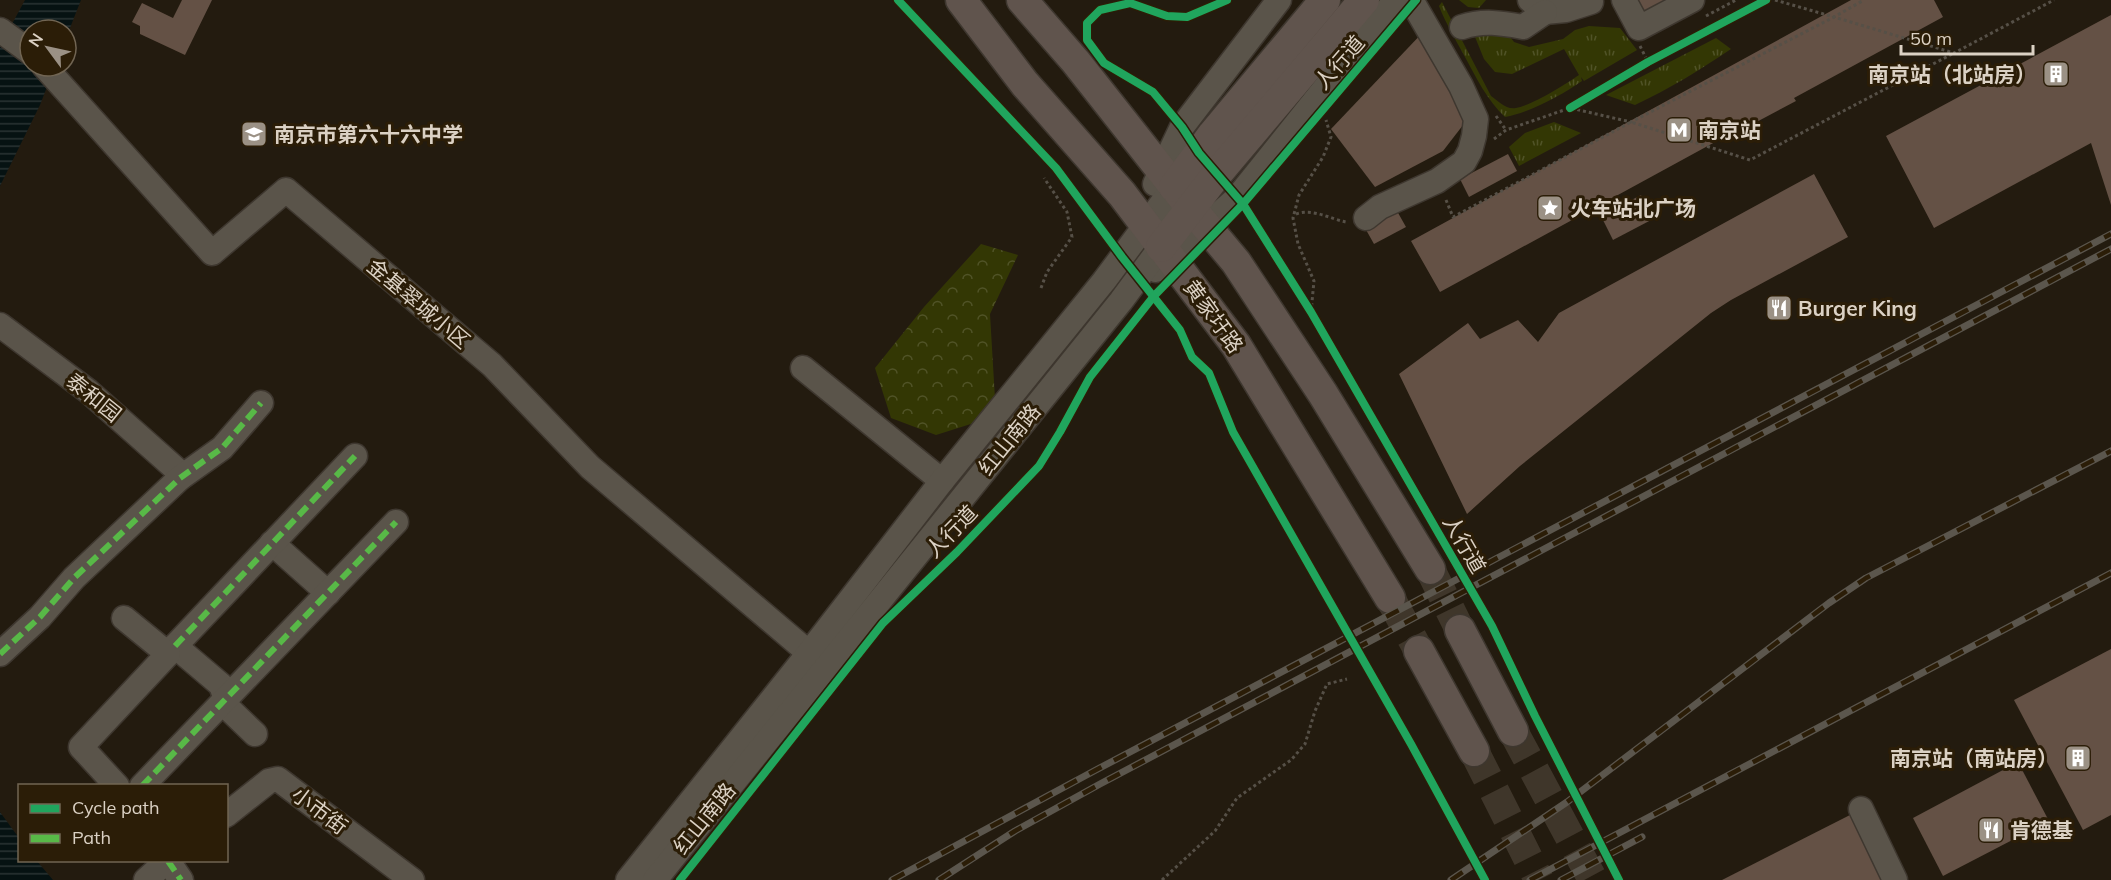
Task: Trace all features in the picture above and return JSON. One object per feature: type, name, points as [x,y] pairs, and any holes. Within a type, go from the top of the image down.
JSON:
[{"type":"main road","name":"黄家圩路","points":[[961,0],[1025,84],[1112,182],[1236,345],[1390,598]]},
{"type":"main road","points":[[1022,0],[1076,62],[1236,262],[1323,394],[1430,569]]},
{"type":"main road","name":"红山南路","points":[[1183,198],[1213,134],[1325,0]]},
{"type":"main road","name":"红山南路","points":[[1154,237],[1183,198],[1364,0]]},
{"type":"main road","points":[[1460,630],[1513,731]]},
{"type":"main road","points":[[1419,651],[1474,751]]},
{"type":"street","points":[[1154,237],[1183,198],[1182,127],[1279,0]]},
{"type":"street","points":[[1183,198],[1237,198],[1389,8],[1399,0]]},
{"type":"street","points":[[1366,218],[1380,207],[1437,181],[1464,162],[1470,151],[1476,119],[1461,86],[1413,0]]},
{"type":"street","points":[[1624,0],[1639,28],[1696,10]]},
{"type":"street","points":[[1462,27],[1475,22],[1493,22],[1523,27],[1538,6],[1566,10],[1591,3]]},
{"type":"street","points":[[0,30],[18,43]]},
{"type":"street","name":"金基翠城小区","points":[[55,78],[212,253],[286,190],[492,365],[590,467],[809,652]]},
{"type":"street","name":"红山南路","points":[[628,880],[942,481],[1104,281],[1126,250],[1154,237]]},
{"type":"street","name":"红山南路","points":[[655,880],[1121,301],[1154,237]]},
{"type":"street","name":"泰和园","points":[[0,325],[88,391],[177,470],[180,478]]},
{"type":"street","points":[[803,368],[942,481]]},
{"type":"street","points":[[0,654],[40,617],[81,571],[180,478],[222,448],[261,403]]},
{"type":"street","points":[[115,784],[81,747],[355,456]]},
{"type":"street","points":[[144,784],[396,522]]},
{"type":"street","points":[[272,543],[328,593]]},
{"type":"street","points":[[124,618],[221,685],[229,709],[255,734]]},
{"type":"street","name":"小市街","points":[[228,813],[269,781],[278,779],[412,880]]},
{"type":"street","points":[[1862,809],[1895,880]]},
{"type":"street","points":[[146,880],[167,862]]},
{"type":"street","points":[[169,862],[181,880]]},
{"type":"path","points":[[1696,10],[1736,0]]},
{"type":"path","points":[[1775,0],[1954,53]]},
{"type":"path","points":[[1437,181],[1453,216],[1864,0]]},
{"type":"path","points":[[1570,108],[1631,122],[1750,160],[2054,0]]},
{"type":"path","points":[[1638,68],[1658,57]]},
{"type":"path","points":[[1470,151],[1486,145],[1506,129],[1570,108],[1580,102]]},
{"type":"path","points":[[1311,312],[1314,281],[1298,244],[1293,218],[1299,195],[1323,157],[1331,137],[1326,124],[1327,113]]},
{"type":"path","points":[[1041,288],[1047,272],[1072,237],[1067,212],[1044,178]]},
{"type":"path","points":[[1296,214],[1301,212],[1327,216],[1360,225],[1366,218]]},
{"type":"path","points":[[1305,302],[1317,322]]},
{"type":"path","points":[[1162,880],[1215,831],[1237,798],[1291,760],[1305,744],[1315,711],[1327,684],[1347,679]]},
{"type":"green space","points":[[1459,0],[1486,0],[1479,8],[1468,7]]},
{"type":"green space","points":[[1442,2],[1491,96],[1509,108],[1530,103],[1579,75],[1564,49],[1512,74],[1495,72],[1484,59],[1473,32],[1505,30],[1514,42],[1529,47],[1563,39],[1575,30],[1589,26],[1620,28],[1637,50],[1584,81],[1581,77],[1582,81],[1545,103],[1505,117],[1488,96],[1451,32],[1439,6]]},
{"type":"green space","points":[[1716,38],[1731,49],[1696,72],[1635,105],[1606,95]]},
{"type":"green space","points":[[1554,122],[1581,133],[1519,166],[1509,147],[1525,133]]},
{"type":"green space","points":[[981,244],[1018,255],[990,314],[996,416],[936,435],[891,418],[875,368],[924,307]]},
{"type":"shaded area","points":[[25,0],[81,0],[74,18],[18,18],[18,78],[50,78],[40,105],[0,186],[0,46]]},
{"type":"shaded area","points":[[0,812],[18,837],[18,862],[38,862],[53,880],[0,880]]},
{"type":"building","points":[[182,0],[212,0],[185,55],[140,34],[140,26],[132,22],[142,3],[173,18]]},
{"type":"building","points":[[1624,0],[1692,0],[1639,28]]},
{"type":"building","points":[[1851,0],[1934,0],[1943,17],[1794,98],[1796,101],[1749,126],[1748,124],[1440,292],[1411,241]]},
{"type":"building","name":"南京站（北站房）","points":[[2111,15],[2111,205],[2091,143],[1934,228],[1886,136]]},
{"type":"building","points":[[1426,29],[1470,116],[1443,151],[1375,187],[1331,129]]},
{"type":"building","points":[[1508,154],[1517,171],[1469,197],[1460,179]]},
{"type":"building","points":[[1814,174],[1848,237],[1711,313],[1520,466],[1467,514],[1399,374],[1468,323],[1480,339],[1518,320],[1538,342],[1559,313]]},
{"type":"building","points":[[1641,195],[1653,219],[1613,240],[1601,216]]},
{"type":"building","points":[[1397,211],[1406,227],[1374,244],[1365,228]]},
{"type":"building","name":"南京站（南站房）","points":[[2111,649],[2111,815],[2083,830],[2014,700]]},
{"type":"building","points":[[2018,762],[2049,821],[1943,876],[1913,818]]},
{"type":"building","points":[[1850,815],[1883,880],[1722,880]]},
{"type":"tunnel","points":[[1430,569],[1460,630]]},
{"type":"tunnel","points":[[1390,598],[1419,651]]},
{"type":"tunnel","points":[[1513,731],[1593,880]]},
{"type":"tunnel","points":[[1474,751],[1539,880]]},
{"type":"railway","points":[[892,880],[2111,234]]},
{"type":"railway","points":[[939,880],[1015,831],[1100,784],[2111,249]]},
{"type":"railway","points":[[1451,880],[1567,802],[1829,603],[1866,578],[2111,451]]},
{"type":"railway","points":[[1530,880],[2111,573]]},
{"type":"railway","points":[[1561,880],[1642,837]]},
{"type":"marked path","points":[[0,654],[40,617],[74,578],[180,478],[222,448],[261,403]]},
{"type":"marked path","points":[[175,646],[355,456]]},
{"type":"marked path","points":[[144,784],[396,522]]},
{"type":"marked path","points":[[169,862],[181,880]]},
{"type":"cycle path","points":[[898,0],[1056,168],[1180,330],[1192,357],[1209,373],[1233,432],[1411,744],[1485,880]]},
{"type":"cycle path","name":"人行道","points":[[1227,0],[1187,17],[1167,16],[1130,3],[1100,10],[1087,23],[1087,40],[1104,63],[1153,92],[1182,127],[1199,153],[1243,204],[1311,312],[1492,626],[1619,880]]},
{"type":"cycle path","name":"人行道","points":[[680,880],[883,623],[957,552],[1039,466],[1090,377],[1154,296],[1243,204],[1416,0]]},
{"type":"cycle path","points":[[1570,108],[1648,62],[1766,0]]},
{"type":"place","name":"南京站（北站房）","points":[[2056,74]]},
{"type":"place","name":"南京站","points":[[1679,130]]},
{"type":"place","name":"南京市第六十六中学","points":[[254,134]]},
{"type":"place","name":"火车站北广场","points":[[1550,208]]},
{"type":"place","name":"Burger King","points":[[1779,308]]},
{"type":"place","name":"南京站（南站房）","points":[[2078,758]]},
{"type":"place","name":"肯德基","points":[[1991,830]]}]
